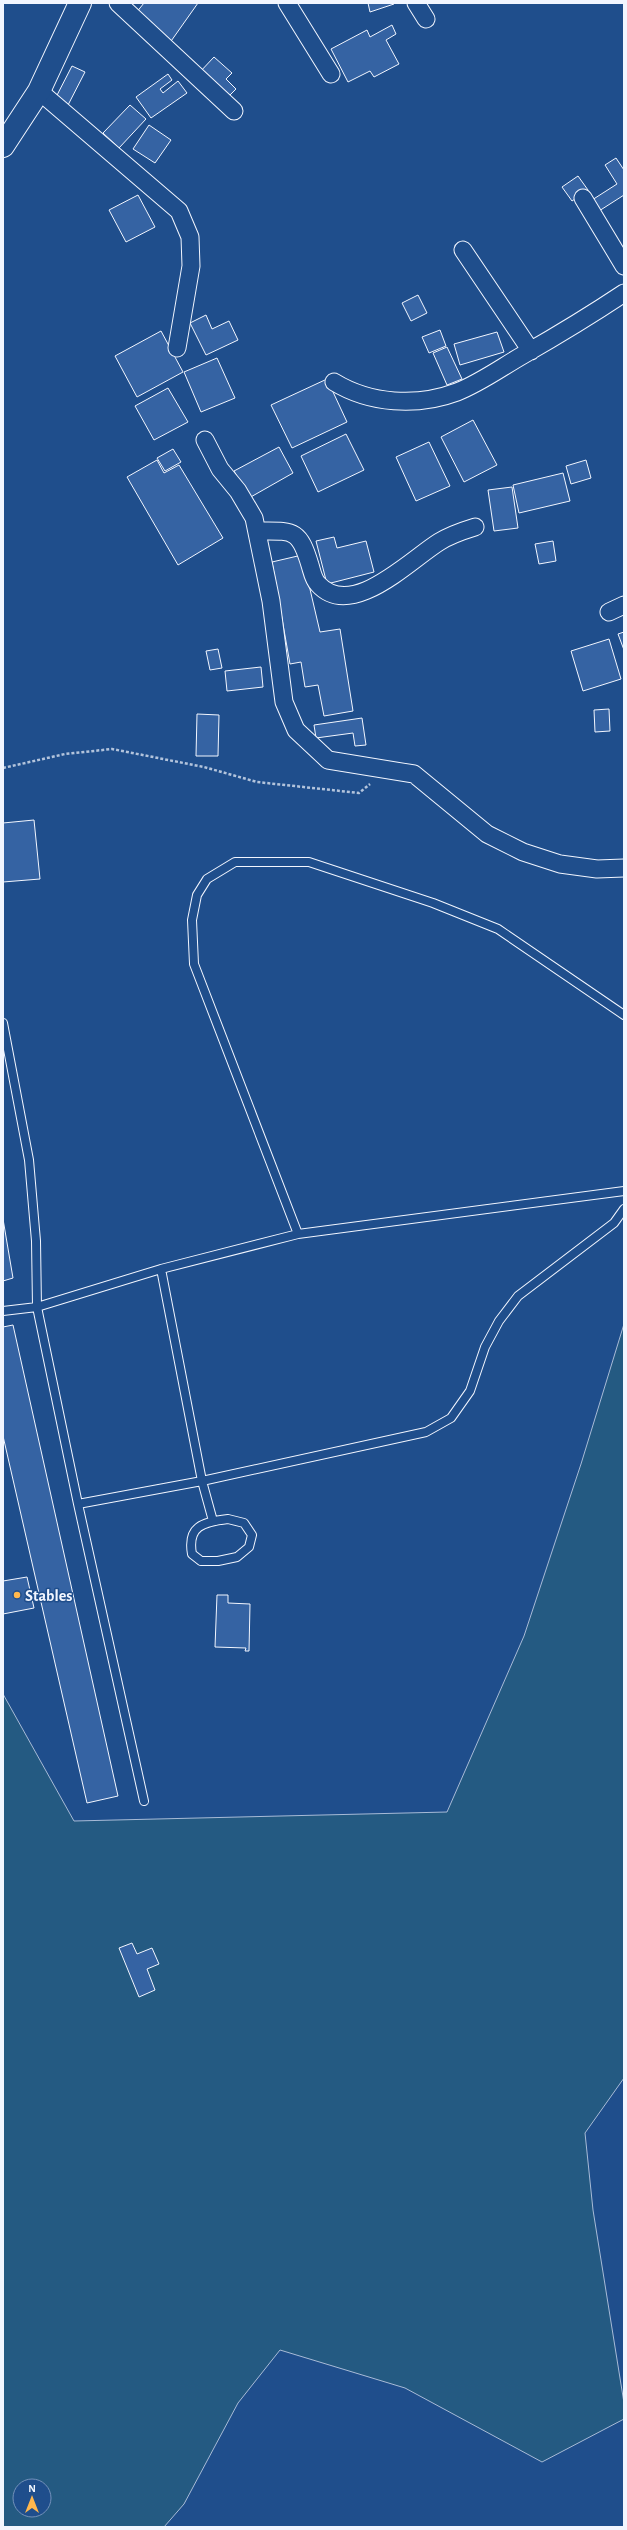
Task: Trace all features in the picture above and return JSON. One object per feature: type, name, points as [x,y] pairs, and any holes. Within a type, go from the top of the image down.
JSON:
[{"type":"highway","points":[[3,146],[39,91],[79,4]]},
{"type":"street","points":[[118,3],[234,111]]},
{"type":"street","points":[[287,3],[331,74]]},
{"type":"street","points":[[416,3],[426,19]]},
{"type":"street","points":[[39,91],[179,211],[190,237],[191,266],[177,348]]},
{"type":"street","points":[[583,198],[624,266]]},
{"type":"street","points":[[464,250],[530,351]]},
{"type":"street","points":[[334,382],[360,396],[376,400],[416,400],[437,398],[457,392],[572,327],[624,293]]},
{"type":"street","points":[[205,440],[220,469],[238,491],[254,518],[271,601],[284,702],[296,730],[328,760],[365,767],[392,769],[414,774],[431,785],[459,812],[487,834],[523,852],[560,864],[597,869],[624,868]]},
{"type":"street","points":[[257,531],[283,531],[295,534],[304,544],[315,581],[324,591],[336,595],[357,594],[388,580],[439,542],[454,534],[475,527]]},
{"type":"lane","points":[[298,1234],[194,964],[192,920],[197,895],[207,880],[235,862],[309,862],[433,903],[498,929],[624,1014]]},
{"type":"lane","points":[[3,1023],[29,1160],[36,1241],[37,1307],[78,1504],[144,1801]]},
{"type":"lane","points":[[3,1311],[37,1307],[161,1269],[298,1234],[624,1192]]},
{"type":"lane","points":[[78,1504],[202,1481],[333,1451],[393,1441],[426,1432],[452,1418],[470,1391],[485,1347],[499,1321],[518,1296],[614,1223],[624,1209]]},
{"type":"lane","points":[[161,1269],[202,1481],[213,1521]]},
{"type":"lane","points":[[228,1519],[244,1523],[252,1535],[249,1547],[237,1557],[218,1561],[202,1561],[192,1554],[190,1540],[196,1528],[213,1521],[228,1519]]},
{"type":"path","points":[[3,768],[65,754],[112,749],[204,767],[257,782],[359,793],[392,769]]},
{"type":"shaded area","points":[[624,1324],[624,2078],[585,2133],[593,2210],[624,2403],[624,2419],[542,2462],[405,2388],[280,2350],[238,2403],[184,2504],[164,2527],[3,2527],[3,1694],[74,1821],[447,1812],[524,1636],[581,1464]]},
{"type":"building","points":[[144,3],[198,3],[169,44],[136,13]]},
{"type":"building","points":[[368,3],[394,3],[394,4],[370,12]]},
{"type":"building","points":[[392,25],[396,34],[386,40],[399,64],[374,77],[370,71],[348,82],[331,49],[367,30],[370,37]]},
{"type":"building","points":[[214,57],[232,73],[226,79],[236,89],[225,100],[198,74]]},
{"type":"building","points":[[72,66],[85,72],[67,107],[54,101]]},
{"type":"building","points":[[168,74],[172,80],[160,89],[163,93],[178,81],[187,93],[151,118],[136,97]]},
{"type":"building","points":[[130,105],[146,119],[119,148],[103,133]]},
{"type":"building","points":[[149,125],[171,140],[155,163],[133,149]]},
{"type":"building","points":[[616,158],[624,170],[624,195],[599,211],[592,200],[617,184],[605,165]]},
{"type":"building","points":[[578,176],[588,190],[572,201],[562,187]]},
{"type":"building","points":[[138,195],[155,227],[126,242],[109,210]]},
{"type":"building","points":[[418,295],[427,313],[411,321],[402,303]]},
{"type":"building","points":[[206,315],[212,329],[229,321],[238,340],[206,355],[190,323]]},
{"type":"building","points":[[440,330],[446,346],[429,353],[422,337]]},
{"type":"building","points":[[161,331],[183,372],[137,397],[115,356]]},
{"type":"building","points":[[497,332],[504,352],[460,365],[454,344]]},
{"type":"building","points":[[447,347],[462,379],[447,385],[433,353]]},
{"type":"building","points":[[217,358],[235,398],[201,412],[184,372]]},
{"type":"building","points":[[327,379],[347,422],[292,448],[271,405]]},
{"type":"building","points":[[168,388],[188,422],[154,440],[135,406]]},
{"type":"building","points":[[473,420],[497,465],[464,482],[441,437]]},
{"type":"building","points":[[346,434],[364,470],[318,492],[301,456]]},
{"type":"building","points":[[429,442],[450,486],[416,501],[396,457]]},
{"type":"building","points":[[279,447],[293,473],[249,498],[234,471]]},
{"type":"building","points":[[173,449],[181,462],[165,471],[157,458]]},
{"type":"building","points":[[157,460],[164,473],[179,465],[223,538],[178,565],[127,477]]},
{"type":"building","points":[[586,460],[591,478],[571,484],[566,466]]},
{"type":"building","points":[[563,473],[570,501],[519,513],[513,485]]},
{"type":"building","points":[[512,487],[518,528],[494,531],[488,490]]},
{"type":"building","points":[[334,537],[337,548],[366,541],[374,572],[327,584],[316,541]]},
{"type":"building","points":[[553,541],[556,561],[539,564],[535,544]]},
{"type":"building","points":[[302,555],[320,632],[340,629],[353,711],[324,716],[318,685],[305,687],[301,662],[290,664],[272,562]]},
{"type":"building","points":[[624,632],[624,650],[618,634]]},
{"type":"building","points":[[609,639],[621,679],[583,691],[571,651]]},
{"type":"building","points":[[218,649],[222,668],[210,670],[206,651]]},
{"type":"building","points":[[261,667],[263,687],[227,691],[225,671]]},
{"type":"building","points":[[609,709],[610,731],[595,732],[594,710]]},
{"type":"building","points":[[197,714],[219,715],[218,756],[196,756]]},
{"type":"building","points":[[362,718],[366,745],[355,746],[353,733],[316,738],[314,725]]},
{"type":"building","points":[[34,820],[40,879],[3,882],[3,823]]},
{"type":"building","points":[[3,1219],[13,1278],[3,1281]]},
{"type":"building","points":[[13,1325],[118,1796],[87,1803],[3,1436],[3,1327]]},
{"type":"building","name":"Stables","points":[[27,1577],[34,1608],[3,1614],[3,1581]]},
{"type":"building","points":[[217,1595],[228,1595],[228,1603],[250,1604],[249,1651],[245,1651],[246,1648],[215,1647]]},
{"type":"building","points":[[132,1943],[137,1954],[152,1948],[159,1964],[147,1969],[155,1990],[139,1997],[119,1948]]},
{"type":"place","name":"Stables","points":[[17,1595]]}]
